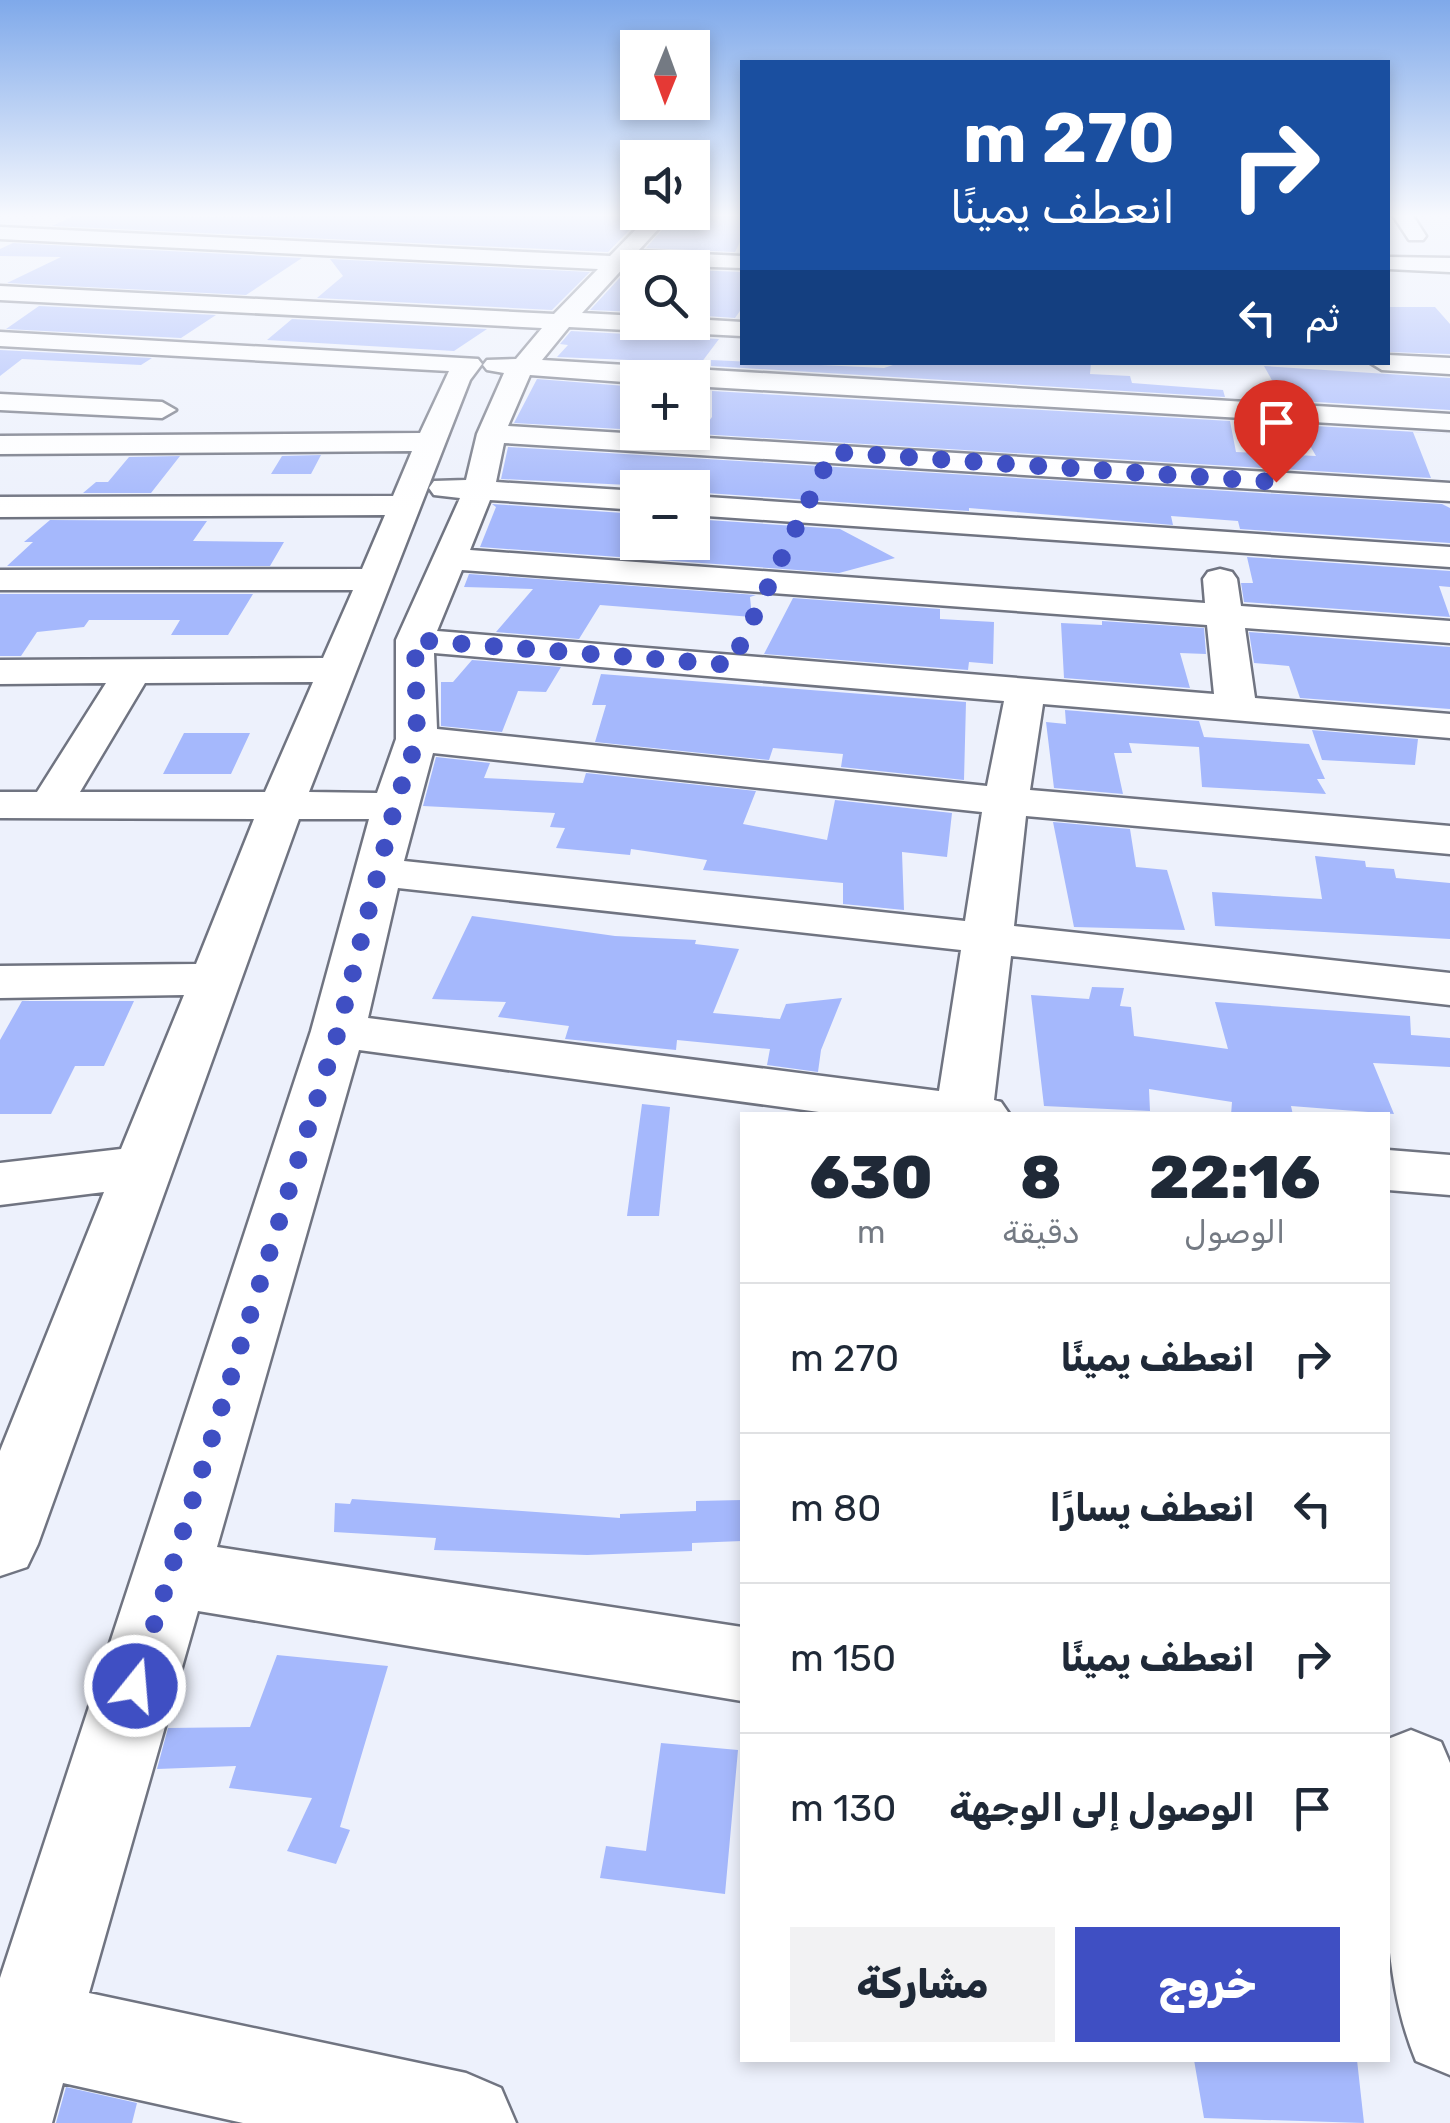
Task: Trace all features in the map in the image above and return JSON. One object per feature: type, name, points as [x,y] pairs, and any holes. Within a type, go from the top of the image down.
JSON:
[{"type":"street","points":[[186,348],[239,313]]},
{"type":"street","points":[[303,313],[528,343],[620,364]]},
{"type":"street","points":[[2,2123],[338,1032],[395,806],[417,739],[415,640],[450,559],[467,455],[512,380],[528,343],[563,313]]},
{"type":"street","points":[[0,338],[186,348],[528,343],[740,328]]},
{"type":"street","points":[[0,349],[59,342]]},
{"type":"street","points":[[1390,362],[1450,366]]},
{"type":"street","points":[[710,378],[866,375],[1203,392],[1450,422]]},
{"type":"street","points":[[745,637],[866,375]]},
{"type":"street","points":[[1203,392],[1206,477],[1236,708]]},
{"type":"street","points":[[0,402],[194,414],[238,429],[258,444]]},
{"type":"street","points":[[0,520],[62,476],[94,444]]},
{"type":"street","points":[[0,445],[258,444],[467,455],[832,452],[1450,492]]},
{"type":"street","points":[[0,1544],[12,1480],[144,1167],[283,804],[408,495],[467,455]]},
{"type":"street","points":[[16,507],[408,495],[467,455],[620,496]]},
{"type":"street","points":[[710,506],[1450,557]]},
{"type":"street","points":[[450,559],[1450,632]]},
{"type":"street","points":[[0,580],[374,580]]},
{"type":"street","points":[[415,640],[745,637],[1026,690],[1236,708],[1447,734]]},
{"type":"street","points":[[0,672],[337,670]]},
{"type":"street","points":[[52,804],[133,671]]},
{"type":"street","points":[[970,1112],[986,939],[1026,690]]},
{"type":"street","points":[[417,739],[1006,800],[1450,840]]},
{"type":"street","points":[[0,805],[395,806]]},
{"type":"street","points":[[380,872],[1450,989]]},
{"type":"street","points":[[0,982],[215,979]]},
{"type":"street","points":[[338,1032],[955,1112]]},
{"type":"street","points":[[0,1184],[144,1167]]},
{"type":"street","points":[[1390,1170],[1450,1175]]},
{"type":"street","points":[[170,1572],[740,1664]]},
{"type":"street","points":[[1416,1771],[1450,2027]]},
{"type":"street","points":[[31,2028],[466,2123]]},
{"type":"building","points":[[29,313],[216,315],[181,338],[6,329]]},
{"type":"building","points":[[710,313],[738,313],[735,318],[710,316]]},
{"type":"building","points":[[1390,313],[1440,313],[1450,324],[1450,354],[1390,352]]},
{"type":"building","points":[[292,319],[487,329],[454,351],[267,340]]},
{"type":"building","points":[[571,331],[620,334],[620,340],[719,339],[703,360],[557,357],[568,345],[560,344]]},
{"type":"building","points":[[0,350],[152,358],[141,365],[22,359],[0,376]]},
{"type":"building","points":[[711,360],[740,361],[740,365],[884,368],[1091,365],[1090,374],[1130,376],[1132,383],[1223,390],[1225,397],[711,366]]},
{"type":"building","points":[[1264,366],[1450,378],[1450,410],[1283,400]]},
{"type":"building","points":[[537,379],[620,386],[620,429],[514,423]]},
{"type":"building","points":[[712,391],[1230,421],[1236,452],[1316,456],[1298,425],[1450,434],[1413,432],[1431,478],[710,435]]},
{"type":"building","points":[[508,447],[1442,504],[1450,508],[1450,543],[1240,529],[1238,521],[1171,516],[1173,525],[710,493],[710,470],[620,470],[620,485],[501,479]]},
{"type":"building","points":[[321,455],[311,474],[271,474],[282,456]]},
{"type":"building","points":[[180,456],[151,493],[83,493],[96,482],[108,482],[129,457]]},
{"type":"building","points":[[492,504],[620,513],[620,557],[480,547],[496,507]]},
{"type":"building","points":[[50,520],[207,521],[193,541],[284,542],[270,566],[7,566],[33,542],[24,542]]},
{"type":"building","points":[[710,520],[840,529],[895,558],[839,573],[660,560],[710,560]]},
{"type":"building","points":[[1247,557],[1450,571],[1450,587],[1439,586],[1450,617],[1244,602],[1241,583],[1253,583]]},
{"type":"building","points":[[469,574],[756,595],[750,597],[752,617],[600,605],[579,639],[496,632],[533,589],[464,587]]},
{"type":"building","points":[[0,594],[253,594],[228,635],[171,635],[180,620],[89,620],[84,627],[37,632],[21,656],[0,656]]},
{"type":"building","points":[[793,598],[940,609],[940,619],[994,622],[993,664],[969,662],[968,670],[764,654]]},
{"type":"building","points":[[1102,621],[1204,628],[1206,654],[1180,653],[1190,688],[1064,678],[1061,623],[1102,625]]},
{"type":"building","points":[[1249,632],[1450,647],[1450,709],[1300,698],[1289,666],[1254,663]]},
{"type":"building","points":[[472,660],[561,667],[546,692],[518,691],[502,732],[441,726],[441,682],[453,682]]},
{"type":"building","points":[[601,674],[966,702],[964,780],[841,767],[843,754],[773,748],[769,760],[595,742],[606,705],[592,705]]},
{"type":"building","points":[[1065,710],[1199,721],[1204,737],[1309,744],[1325,779],[1317,779],[1326,794],[1202,787],[1199,747],[1129,743],[1132,753],[1114,753],[1123,794],[1054,788],[1046,722],[1066,724]]},
{"type":"building","points":[[1312,730],[1418,739],[1415,765],[1322,760]]},
{"type":"building","points":[[184,733],[250,733],[231,774],[163,774]]},
{"type":"building","points":[[436,757],[490,763],[484,778],[583,783],[586,773],[756,791],[743,824],[827,840],[835,800],[952,813],[947,857],[902,852],[904,910],[843,904],[843,883],[703,870],[707,860],[631,849],[630,855],[556,848],[565,828],[550,827],[555,813],[423,806]]},
{"type":"building","points":[[1053,822],[1130,829],[1136,867],[1167,870],[1185,930],[1074,927]]},
{"type":"building","points":[[1315,856],[1365,861],[1366,867],[1394,869],[1396,878],[1450,883],[1450,939],[1215,926],[1212,892],[1322,899]]},
{"type":"building","points":[[472,916],[615,936],[696,940],[695,944],[739,949],[713,1013],[780,1019],[786,1004],[842,998],[821,1050],[818,1072],[767,1065],[770,1049],[677,1040],[676,1050],[565,1039],[569,1026],[498,1017],[506,1002],[432,999]]},
{"type":"building","points":[[1092,987],[1124,988],[1120,1006],[1131,1007],[1134,1036],[1228,1049],[1215,1002],[1410,1016],[1411,1035],[1450,1038],[1450,1067],[1373,1063],[1394,1114],[1291,1106],[1292,1112],[1231,1112],[1232,1102],[1149,1089],[1150,1111],[1044,1106],[1031,995],[1089,999]]},
{"type":"building","points":[[22,1001],[134,1001],[104,1066],[75,1066],[51,1114],[0,1114],[0,1040]]},
{"type":"building","points":[[642,1104],[670,1107],[659,1216],[627,1216]]},
{"type":"building","points":[[352,1499],[620,1518],[620,1514],[696,1511],[696,1501],[740,1500],[740,1541],[692,1543],[692,1551],[587,1555],[434,1550],[436,1538],[334,1532],[335,1503],[350,1504]]},
{"type":"building","points":[[277,1655],[388,1666],[340,1827],[350,1830],[336,1864],[287,1851],[312,1798],[229,1788],[236,1766],[157,1769],[168,1728],[250,1727]]},
{"type":"building","points":[[661,1743],[738,1750],[725,1894],[600,1878],[606,1846],[646,1851]]},
{"type":"building","points":[[1194,2062],[1357,2062],[1364,2123],[1204,2118]]},
{"type":"building","points":[[66,2087],[137,2103],[132,2123],[56,2123]]},
{"type":"route","points":[[135,1686],[338,1032],[395,806],[417,739],[415,640],[731,665],[832,452],[1276,482]]}]
